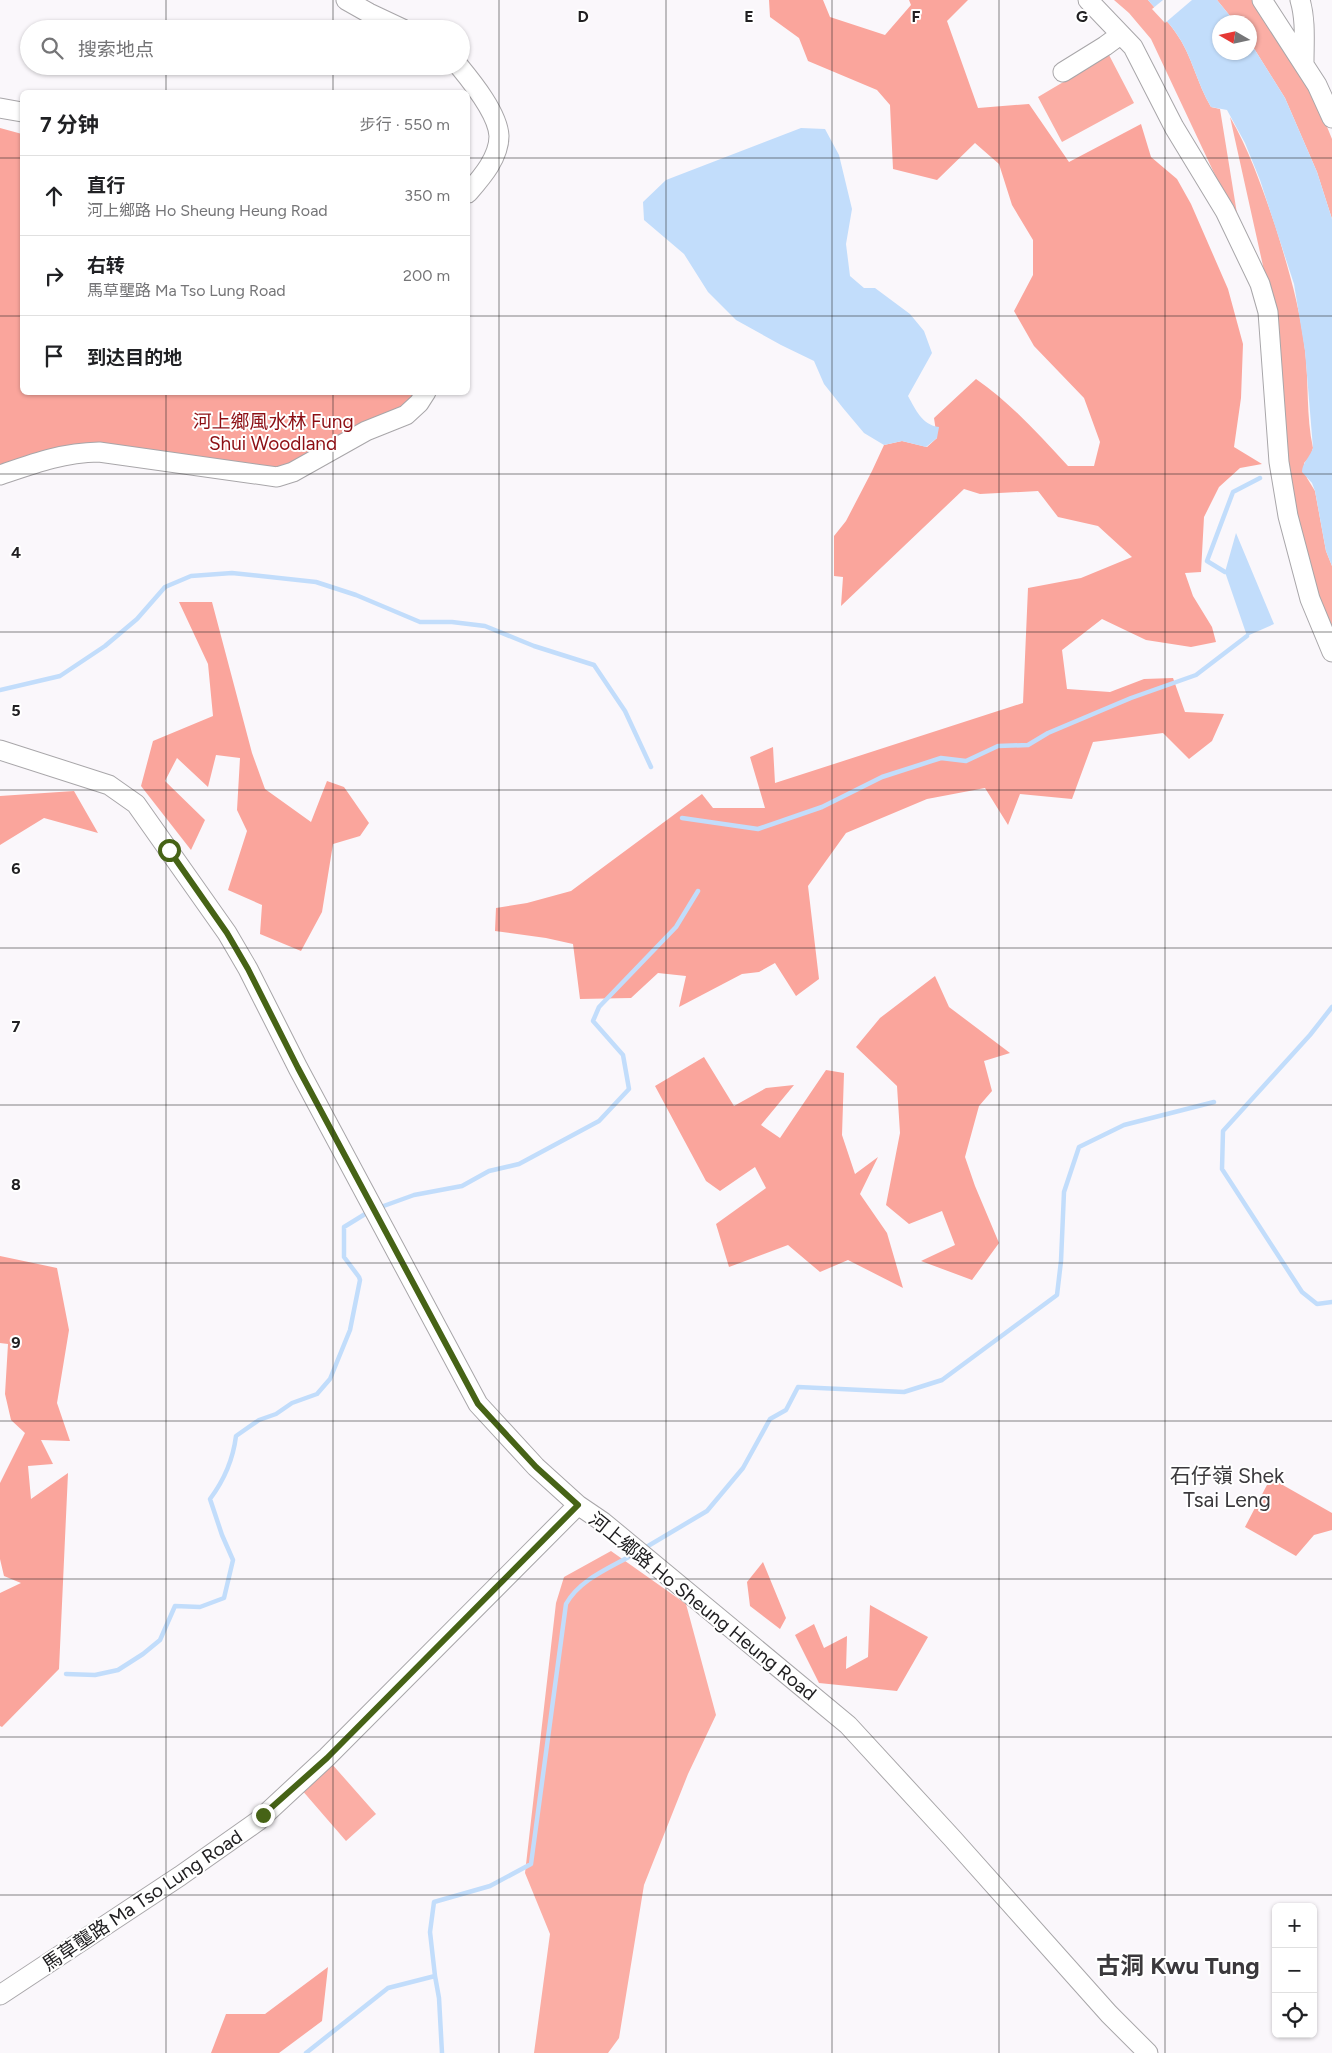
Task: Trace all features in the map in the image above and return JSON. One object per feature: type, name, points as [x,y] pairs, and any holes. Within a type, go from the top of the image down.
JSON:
[{"type":"street","points":[[346,0],[384,20]]},
{"type":"street","points":[[1088,0],[1133,47],[1174,127],[1225,211],[1260,284],[1268,312],[1279,462],[1288,516],[1310,599],[1332,652]]},
{"type":"street","points":[[1262,0],[1304,63],[1317,85],[1332,118]]},
{"type":"street","points":[[1300,0],[1303,9],[1304,63]]},
{"type":"street","points":[[1063,72],[1120,35]]},
{"type":"street","points":[[466,75],[484,101],[499,136],[495,154],[470,189]]},
{"type":"street","points":[[0,108],[20,112]]},
{"type":"street","points":[[0,476],[52,457],[99,452],[277,477],[294,472],[366,431],[406,415],[419,403],[424,395]]},
{"type":"street","name":"河上鄉路 Ho Sheung Heung Road","points":[[0,750],[109,784],[136,804],[217,918],[248,969],[298,1068],[478,1404],[536,1467],[578,1505],[603,1522],[848,1725],[1109,2014],[1148,2053]]},
{"type":"street","name":"馬草壟路 Ma Tso Lung Road","points":[[0,1994],[180,1876],[258,1821],[327,1758],[578,1505]]},
{"type":"shaded area","points":[[1114,0],[1148,0],[1170,24],[1182,42],[1211,107],[1220,109],[1239,226],[1151,39],[1129,13]]},
{"type":"shaded area","points":[[1217,0],[1254,0],[1310,85],[1332,139],[1332,219],[1317,172],[1285,98],[1257,53],[1257,15],[1229,15]]},
{"type":"shaded area","points":[[1109,55],[1134,103],[1062,142],[1038,97]]},
{"type":"shaded area","points":[[1230,117],[1250,157],[1275,225],[1300,318],[1305,350],[1309,424],[1313,448],[1310,457],[1304,463],[1307,478],[1315,491],[1326,551],[1332,566],[1332,639],[1294,524],[1273,311]]},
{"type":"shaded area","points":[[611,1551],[686,1604],[716,1715],[688,1774],[644,1885],[619,2038],[608,2053],[534,2053],[550,1934],[525,1873],[556,1603],[564,1577]]},
{"type":"shaded area","points":[[331,1763],[376,1814],[346,1841],[301,1789]]},
{"type":"green space","points":[[769,0],[823,0],[830,17],[885,35],[911,5],[909,0],[968,0],[947,21],[978,108],[1029,104],[1069,162],[1141,124],[1151,157],[1177,179],[1191,204],[1228,289],[1243,344],[1241,398],[1234,447],[1262,464],[1240,468],[1219,487],[1204,517],[1201,572],[1185,573],[1193,596],[1212,627],[1216,642],[1191,647],[1146,640],[1102,619],[1062,650],[1067,689],[1110,692],[1144,679],[1173,678],[1185,712],[1224,714],[1212,741],[1189,759],[1163,733],[1093,742],[1072,799],[1020,794],[1008,825],[985,788],[927,799],[846,833],[808,886],[819,979],[796,996],[775,963],[759,972],[742,974],[679,1007],[686,976],[658,973],[631,998],[580,999],[573,944],[495,931],[496,908],[527,903],[571,891],[702,794],[713,808],[765,808],[750,757],[773,747],[775,783],[1023,703],[1028,588],[1081,578],[1132,557],[1098,526],[1058,517],[1038,491],[980,494],[964,489],[841,606],[843,577],[834,576],[834,536],[846,521],[884,445],[902,441],[927,447],[937,438],[934,418],[976,379],[1013,409],[1068,466],[1094,466],[1100,442],[1084,398],[1034,346],[1014,311],[1033,275],[1033,240],[1012,205],[999,164],[975,143],[937,180],[893,169],[890,105],[877,90],[808,61],[799,38],[770,17]]},
{"type":"green space","name":"河上鄉風水林 Fung Shui Woodland","points":[[0,128],[20,133],[20,395],[417,395],[415,400],[291,467],[274,470],[113,449],[0,470]]},
{"type":"green space","points":[[179,602],[212,602],[252,753],[265,789],[311,822],[327,781],[344,787],[369,823],[360,836],[333,844],[322,912],[301,951],[260,934],[262,905],[228,890],[247,831],[237,810],[240,758],[216,755],[208,787],[177,758],[165,781],[205,820],[191,850],[141,786],[153,741],[213,716],[208,664]]},
{"type":"green space","points":[[74,791],[98,833],[44,818],[0,845],[0,796]]},
{"type":"green space","points":[[935,976],[949,1007],[1010,1053],[984,1061],[992,1091],[979,1106],[965,1157],[999,1243],[972,1280],[921,1261],[955,1245],[942,1211],[909,1224],[886,1205],[900,1133],[897,1086],[856,1047],[880,1018]]},
{"type":"green space","points":[[704,1057],[734,1106],[766,1088],[794,1085],[761,1125],[780,1138],[826,1070],[844,1073],[842,1135],[855,1174],[878,1157],[860,1194],[887,1233],[903,1288],[848,1260],[820,1272],[788,1245],[729,1267],[716,1224],[766,1188],[755,1167],[720,1191],[706,1181],[655,1086]]},
{"type":"green space","points":[[0,1256],[57,1268],[69,1330],[57,1403],[70,1441],[41,1440],[53,1464],[28,1466],[31,1499],[68,1473],[59,1669],[2,1727],[0,1726],[0,1593],[21,1583],[4,1576],[0,1559],[0,1483],[25,1433],[11,1420],[5,1394],[8,1344],[0,1343]]},
{"type":"green space","points":[[1274,1480],[1332,1513],[1332,1530],[1314,1535],[1296,1556],[1245,1527],[1268,1483]]},
{"type":"green space","points":[[763,1562],[786,1618],[780,1629],[750,1606],[747,1582]]},
{"type":"green space","points":[[870,1605],[928,1637],[897,1691],[819,1683],[795,1635],[814,1624],[824,1648],[847,1636],[846,1669],[868,1657]]},
{"type":"green space","points":[[328,1967],[322,2021],[279,2053],[211,2053],[226,2014],[265,2014]]},
{"type":"water","points":[[1148,0],[1217,0],[1229,15],[1212,15],[1212,60],[1257,60],[1257,53],[1285,98],[1317,172],[1332,219],[1332,566],[1326,551],[1315,491],[1312,483],[1302,472],[1303,466],[1313,448],[1305,351],[1294,284],[1260,180],[1245,143],[1227,110],[1211,107],[1182,42],[1170,24]]},
{"type":"water","points":[[801,128],[825,129],[839,155],[852,209],[846,244],[850,276],[864,288],[875,288],[910,314],[924,331],[932,353],[908,396],[924,420],[933,426],[939,427],[937,438],[926,447],[902,441],[884,445],[864,433],[824,384],[814,361],[736,320],[708,292],[684,254],[644,220],[643,202],[666,180]]},
{"type":"water","points":[[1236,533],[1274,624],[1247,636],[1225,572]]},
{"type":"pier","points":[[1163,0],[1192,0],[1165,23],[1152,9]]},
{"type":"waterway","points":[[1225,572],[1207,561],[1233,492],[1260,478]]},
{"type":"waterway","points":[[0,690],[60,676],[105,646],[137,619],[165,587],[191,576],[232,573],[316,582],[356,595],[420,622],[452,622],[485,626],[534,646],[594,665],[625,711],[651,767]]},
{"type":"waterway","points":[[682,818],[758,829],[822,807],[882,777],[941,758],[966,761],[998,746],[1028,745],[1048,733],[1131,698],[1196,675],[1247,636]]},
{"type":"waterway","points":[[378,1208],[414,1195],[462,1186],[489,1171],[519,1164],[599,1121],[629,1089],[623,1055],[593,1021],[599,1007],[676,927],[698,891]]},
{"type":"waterway","points":[[1332,1007],[1310,1035],[1223,1131],[1222,1169],[1302,1292],[1317,1304],[1332,1302]]},
{"type":"waterway","points":[[643,1549],[707,1511],[743,1468],[770,1419],[786,1410],[798,1387],[904,1392],[942,1380],[1057,1295],[1061,1261],[1064,1192],[1079,1147],[1124,1125],[1214,1102]]},
{"type":"waterway","points":[[66,1674],[95,1675],[118,1670],[143,1654],[160,1640],[175,1606],[200,1607],[224,1598],[233,1560],[210,1499],[228,1469],[236,1436],[259,1420],[276,1414],[292,1403],[317,1394],[330,1379],[350,1330],[360,1280],[344,1257],[344,1227],[370,1211]]},
{"type":"waterway","points":[[306,2053],[388,1988],[435,1976],[430,1932],[434,1902],[490,1886],[531,1864],[566,1604],[572,1595],[587,1581],[634,1554]]},
{"type":"waterway","points":[[435,1976],[439,1998],[442,2053]]},
{"type":"district","name":"石仔嶺 Shek Tsai Leng","points":[[1227,1488]]},
{"type":"district","name":"古洞 Kwu Tung","points":[[1178,1966]]},
{"type":"route","points":[[169,850],[227,933],[248,969],[298,1068],[478,1404],[536,1467],[578,1505],[327,1758],[263,1815]]}]
